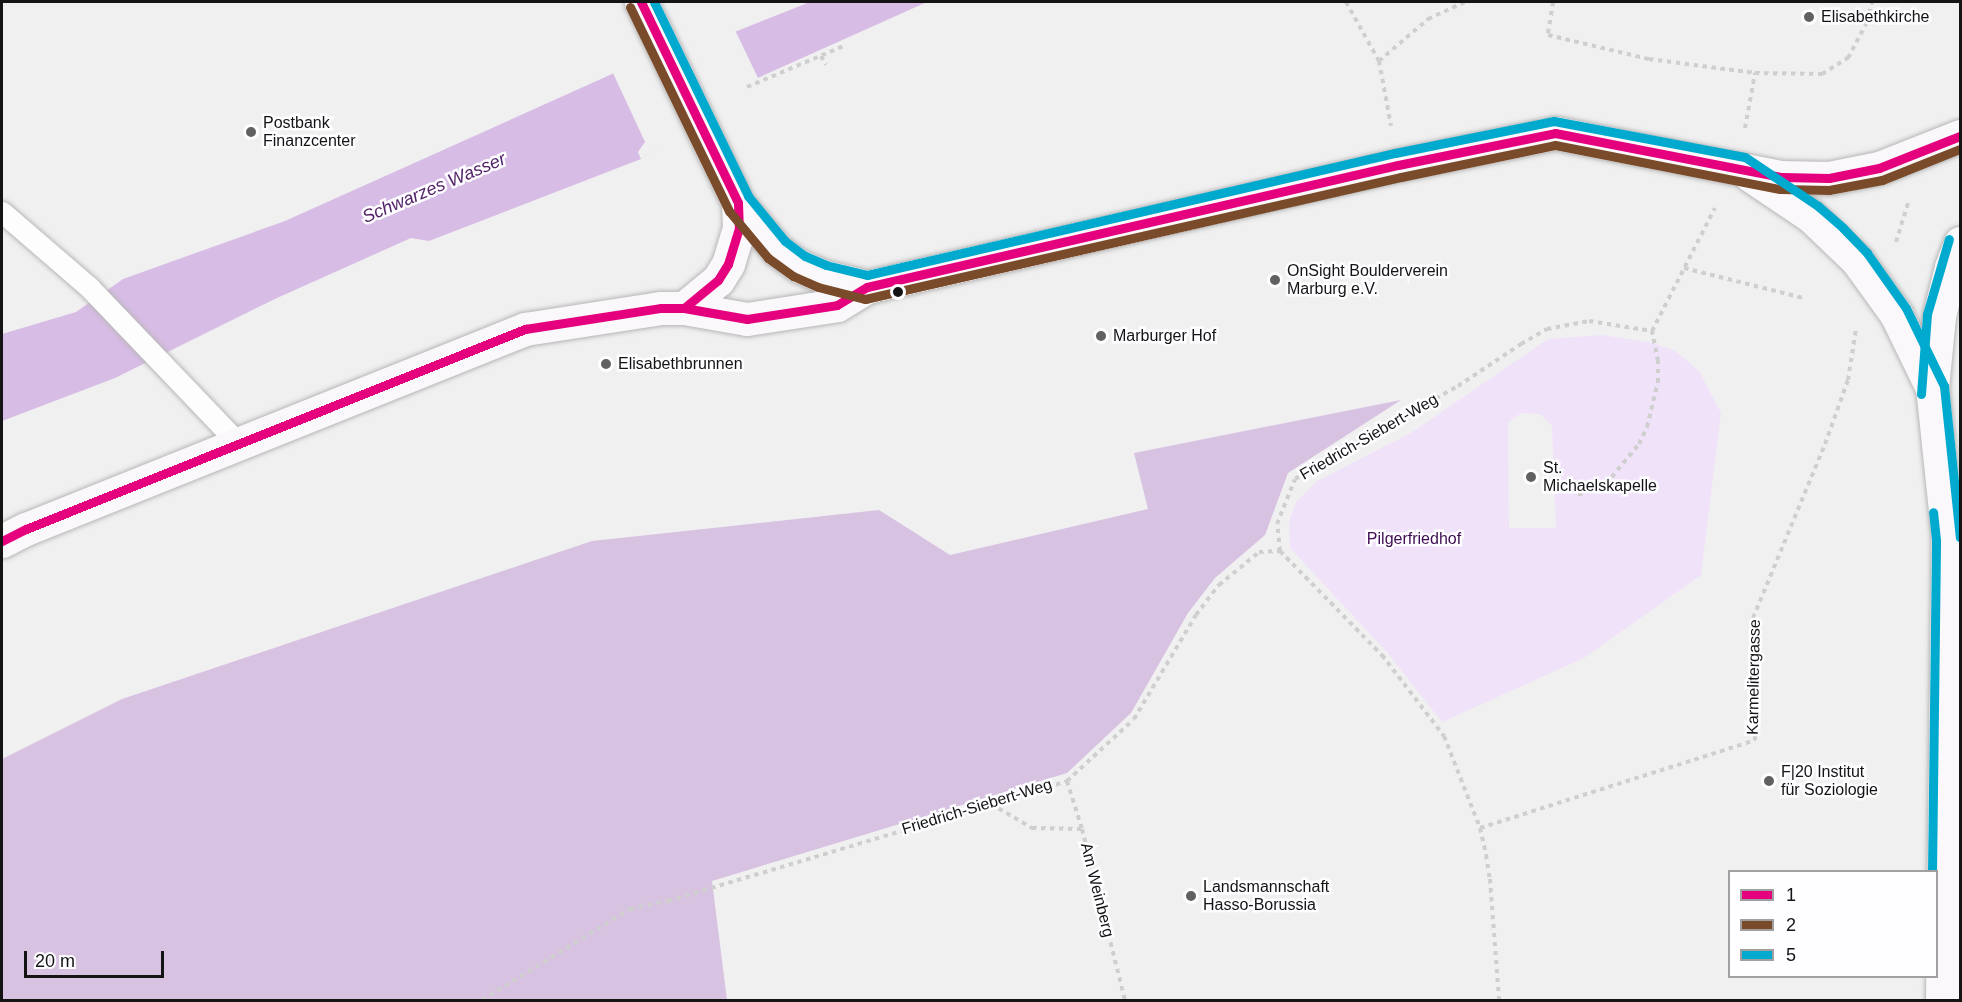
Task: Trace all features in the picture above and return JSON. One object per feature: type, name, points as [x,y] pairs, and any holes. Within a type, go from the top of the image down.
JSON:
[{"type":"main road","points":[[641,2],[738,203],[777,250],[799,266],[822,276],[867,287]]},
{"type":"main road","points":[[2,541],[26,529],[525,329],[629,311],[684,308],[747,319],[837,305],[867,287],[1398,165],[1555,133],[1741,154],[1782,177],[1829,178],[1879,168],[1960,136]]},
{"type":"main road","points":[[1741,154],[1857,260],[1896,314],[1932,388]]},
{"type":"main road","points":[[684,308],[718,280],[728,264],[738,228],[738,203]]},
{"type":"main road","points":[[1942,1000],[1954,552],[1932,388],[1939,316],[1951,267],[1960,243]]},
{"type":"lane","points":[[2,212],[89,287],[238,444]]},
{"type":"path","points":[[1346,2],[1379,61],[1392,132]]},
{"type":"path","points":[[1379,61],[1428,19],[1465,2]]},
{"type":"path","points":[[1553,2],[1548,35],[1649,59],[1755,73],[1822,74],[1848,58],[1867,22],[1872,2]]},
{"type":"path","points":[[747,87],[846,45]]},
{"type":"path","points":[[821,56],[826,65]]},
{"type":"path","points":[[1741,154],[1755,73]]},
{"type":"path","points":[[1894,246],[1912,192]]},
{"type":"path","points":[[1578,495],[1606,484],[1639,444],[1647,427],[1658,382],[1658,361],[1652,331],[1714,208]]},
{"type":"path","points":[[1684,268],[1803,298]]},
{"type":"path","name":"Friedrich-Siebert-Weg","points":[[482,1000],[630,909],[668,901],[1067,781],[1134,718],[1196,615],[1219,585],[1259,552],[1280,550],[1277,524],[1295,479],[1458,386],[1546,329],[1589,321],[1652,331]]},
{"type":"path","name":"Karmelitergasse","points":[[1480,828],[1755,740],[1753,618],[1848,380],[1858,321]]},
{"type":"path","points":[[1280,550],[1382,655],[1444,736],[1480,828],[1490,879],[1499,1000]]},
{"type":"path","name":"Am Weinberg","points":[[1067,781],[1082,829],[1125,1000]]},
{"type":"path","points":[[990,803],[1032,828],[1082,829]]},
{"type":"green space","name":"Pilgerfriedhof","points":[[1602,335],[1653,343],[1675,351],[1699,371],[1721,413],[1701,575],[1584,658],[1442,722],[1386,651],[1290,548],[1289,521],[1296,502],[1317,481],[1411,433],[1548,339]],"holes":[[[1521,413],[1540,414],[1552,426],[1556,528],[1509,528],[1508,423]]]},
{"type":"shaded area","points":[[1401,400],[1288,473],[1265,535],[1215,578],[1188,613],[1131,713],[1067,773],[712,881],[727,1000],[2,1000],[2,759],[122,699],[592,541],[879,510],[950,555],[1148,509],[1134,453]]},
{"type":"water","name":"Schwarzes Wasser","points":[[810,2],[927,2],[731,90],[641,159],[429,241],[411,238],[277,298],[115,378],[2,421],[2,334],[76,312],[123,279],[285,221],[621,70],[722,37]]},
{"type":"pier","points":[[734,28],[759,80],[732,92],[641,159],[638,152],[645,142],[612,71]]},
{"type":"transit line","name":"1","points":[[641,2],[738,203],[739,228],[728,264],[718,280],[684,308]]},
{"type":"transit line","name":"5","points":[[654,2],[748,196],[785,241],[805,256],[826,265],[867,275],[1395,153],[1554,121],[1745,157],[1818,206],[1843,228],[1867,253],[1906,308],[1944,386],[1960,537]]},
{"type":"transit line","name":"2","points":[[630,7],[729,211],[768,258],[793,276],[818,287],[865,299],[1401,177],[1555,145],[1780,189],[1829,190],[1882,180],[1960,149]]},
{"type":"transit line","name":"1","points":[[2,541],[26,529],[525,329],[661,308],[684,308],[747,319],[837,305],[867,287],[1398,165],[1555,133],[1782,177],[1829,178],[1879,168],[1960,136]]},
{"type":"transit line","name":"5","points":[[1921,394],[1927,314],[1949,239]]},
{"type":"transit line","name":"5","points":[[1932,870],[1936,540],[1933,512]]},
{"type":"place","name":"Elisabethkirche","points":[[1809,17]]},
{"type":"place","name":"Postbank Finanzcenter","points":[[251,132]]},
{"type":"place","name":"OnSight Boulderverein Marburg e.V.","points":[[1275,280]]},
{"type":"place","name":"Marburger Hof","points":[[1101,336]]},
{"type":"place","name":"Elisabethbrunnen","points":[[606,364]]},
{"type":"place","name":"St. Michaelskapelle","points":[[1531,477]]},
{"type":"place","name":"F|20 Institut für Soziologie","points":[[1769,781]]},
{"type":"place","name":"Landsmannschaft Hasso-Borussia","points":[[1191,896]]}]
